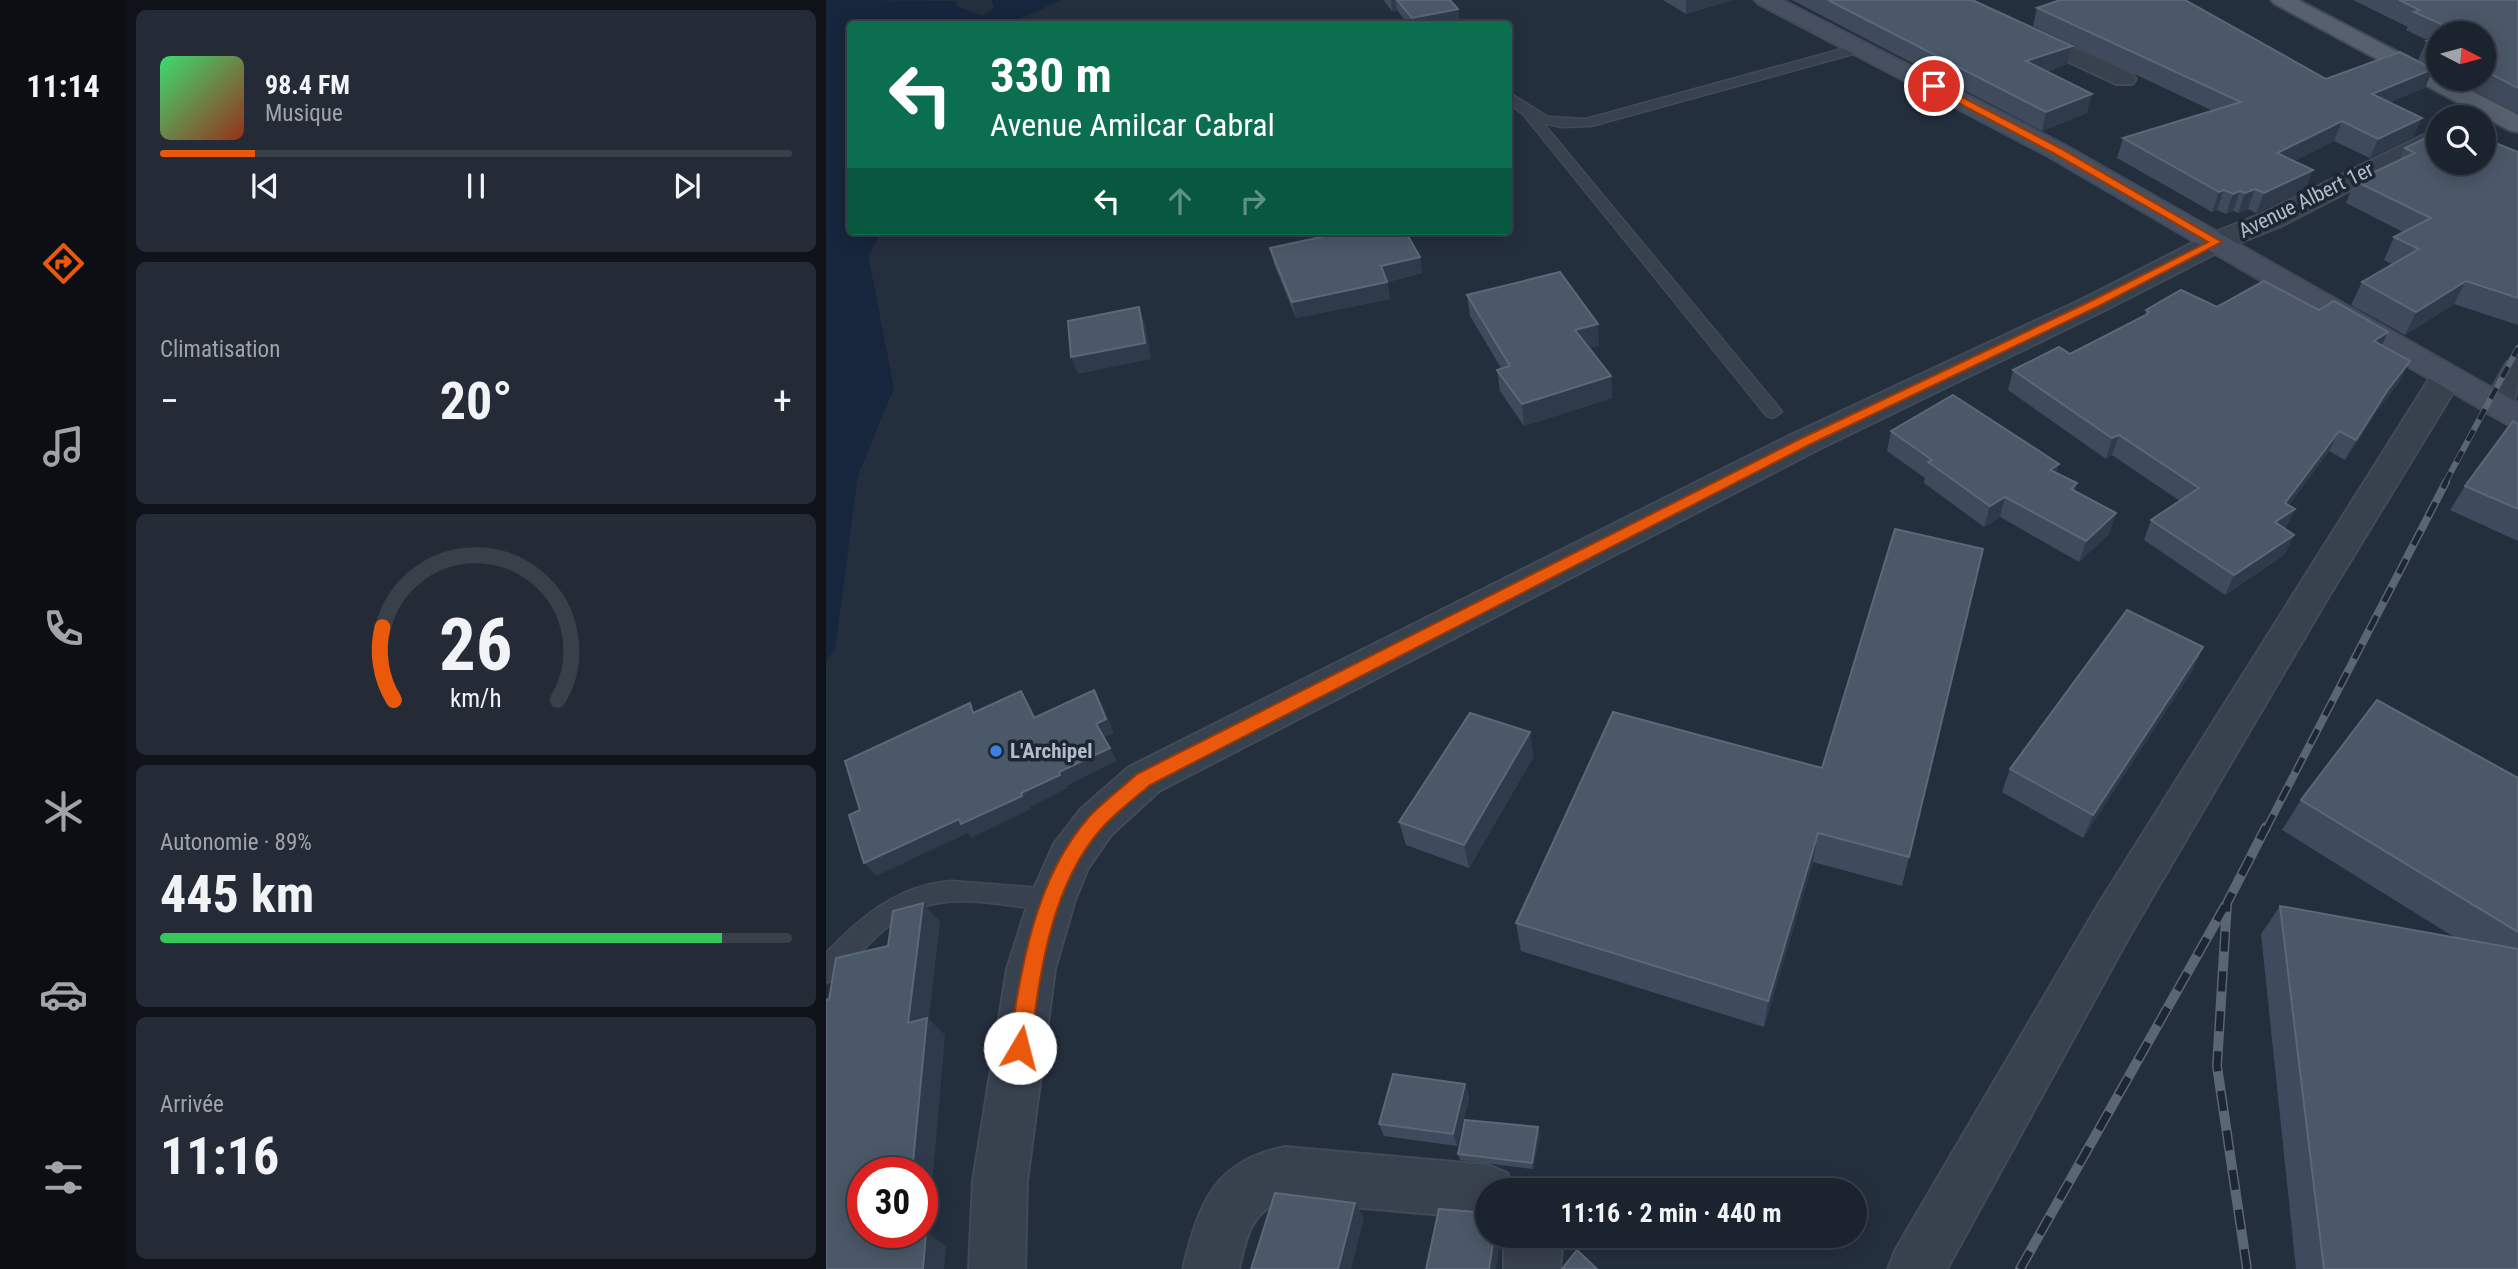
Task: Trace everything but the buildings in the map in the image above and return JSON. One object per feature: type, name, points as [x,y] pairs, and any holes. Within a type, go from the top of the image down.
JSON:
[{"type":"main road","points":[[1766,0],[2057,151],[2508,412]]},
{"type":"main road","points":[[2255,0],[2453,105]]},
{"type":"main road","points":[[2282,0],[2456,105]]},
{"type":"main road","points":[[2496,121],[2518,125]]},
{"type":"main road","points":[[2496,130],[2518,145]]},
{"type":"street","points":[[1953,0],[2124,79]]},
{"type":"street","name":"Avenue Albert 1er","points":[[997,1269],[1000,1181],[1031,969],[1052,900],[1070,858],[1096,822],[1144,779],[1804,442],[2095,304],[2216,242],[2271,220],[2426,141]]},
{"type":"street","points":[[2508,412],[2518,369]]},
{"type":"street","points":[[1916,1269],[2114,920],[2447,376]]},
{"type":"street","points":[[1211,1269],[1218,1233],[1239,1196],[1265,1175],[1285,1174],[1475,1191]]},
{"type":"street","points":[[1532,1269],[1535,1248]]},
{"type":"lane","points":[[1554,146],[1571,130],[1586,123],[1860,48]]},
{"type":"lane","points":[[1512,100],[1529,115],[1773,412]]},
{"type":"lane","points":[[1529,115],[1548,121],[1586,123]]},
{"type":"lane","points":[[826,971],[857,938],[889,913],[924,895],[956,892],[1052,900]]},
{"type":"water","points":[[826,0],[955,1],[959,7],[982,16],[994,8],[992,0],[1062,0],[1015,21],[847,21],[847,235],[880,235],[868,255],[894,388],[858,475],[835,650],[826,660]]},
{"type":"railway","points":[[2445,483],[2518,348]]},
{"type":"railway","points":[[2266,829],[2446,482]]},
{"type":"railway","points":[[2247,1269],[2217,1066],[2227,903],[2266,827]]},
{"type":"railway","points":[[2020,1269],[2225,906]]},
{"type":"place","name":"L'Archipel","points":[[996,751]]},
{"type":"route","points":[[1020,1048],[1031,969],[1052,900],[1070,858],[1096,822],[1144,779],[1804,442],[2095,304],[2216,242],[2057,151],[1934,86]]}]
